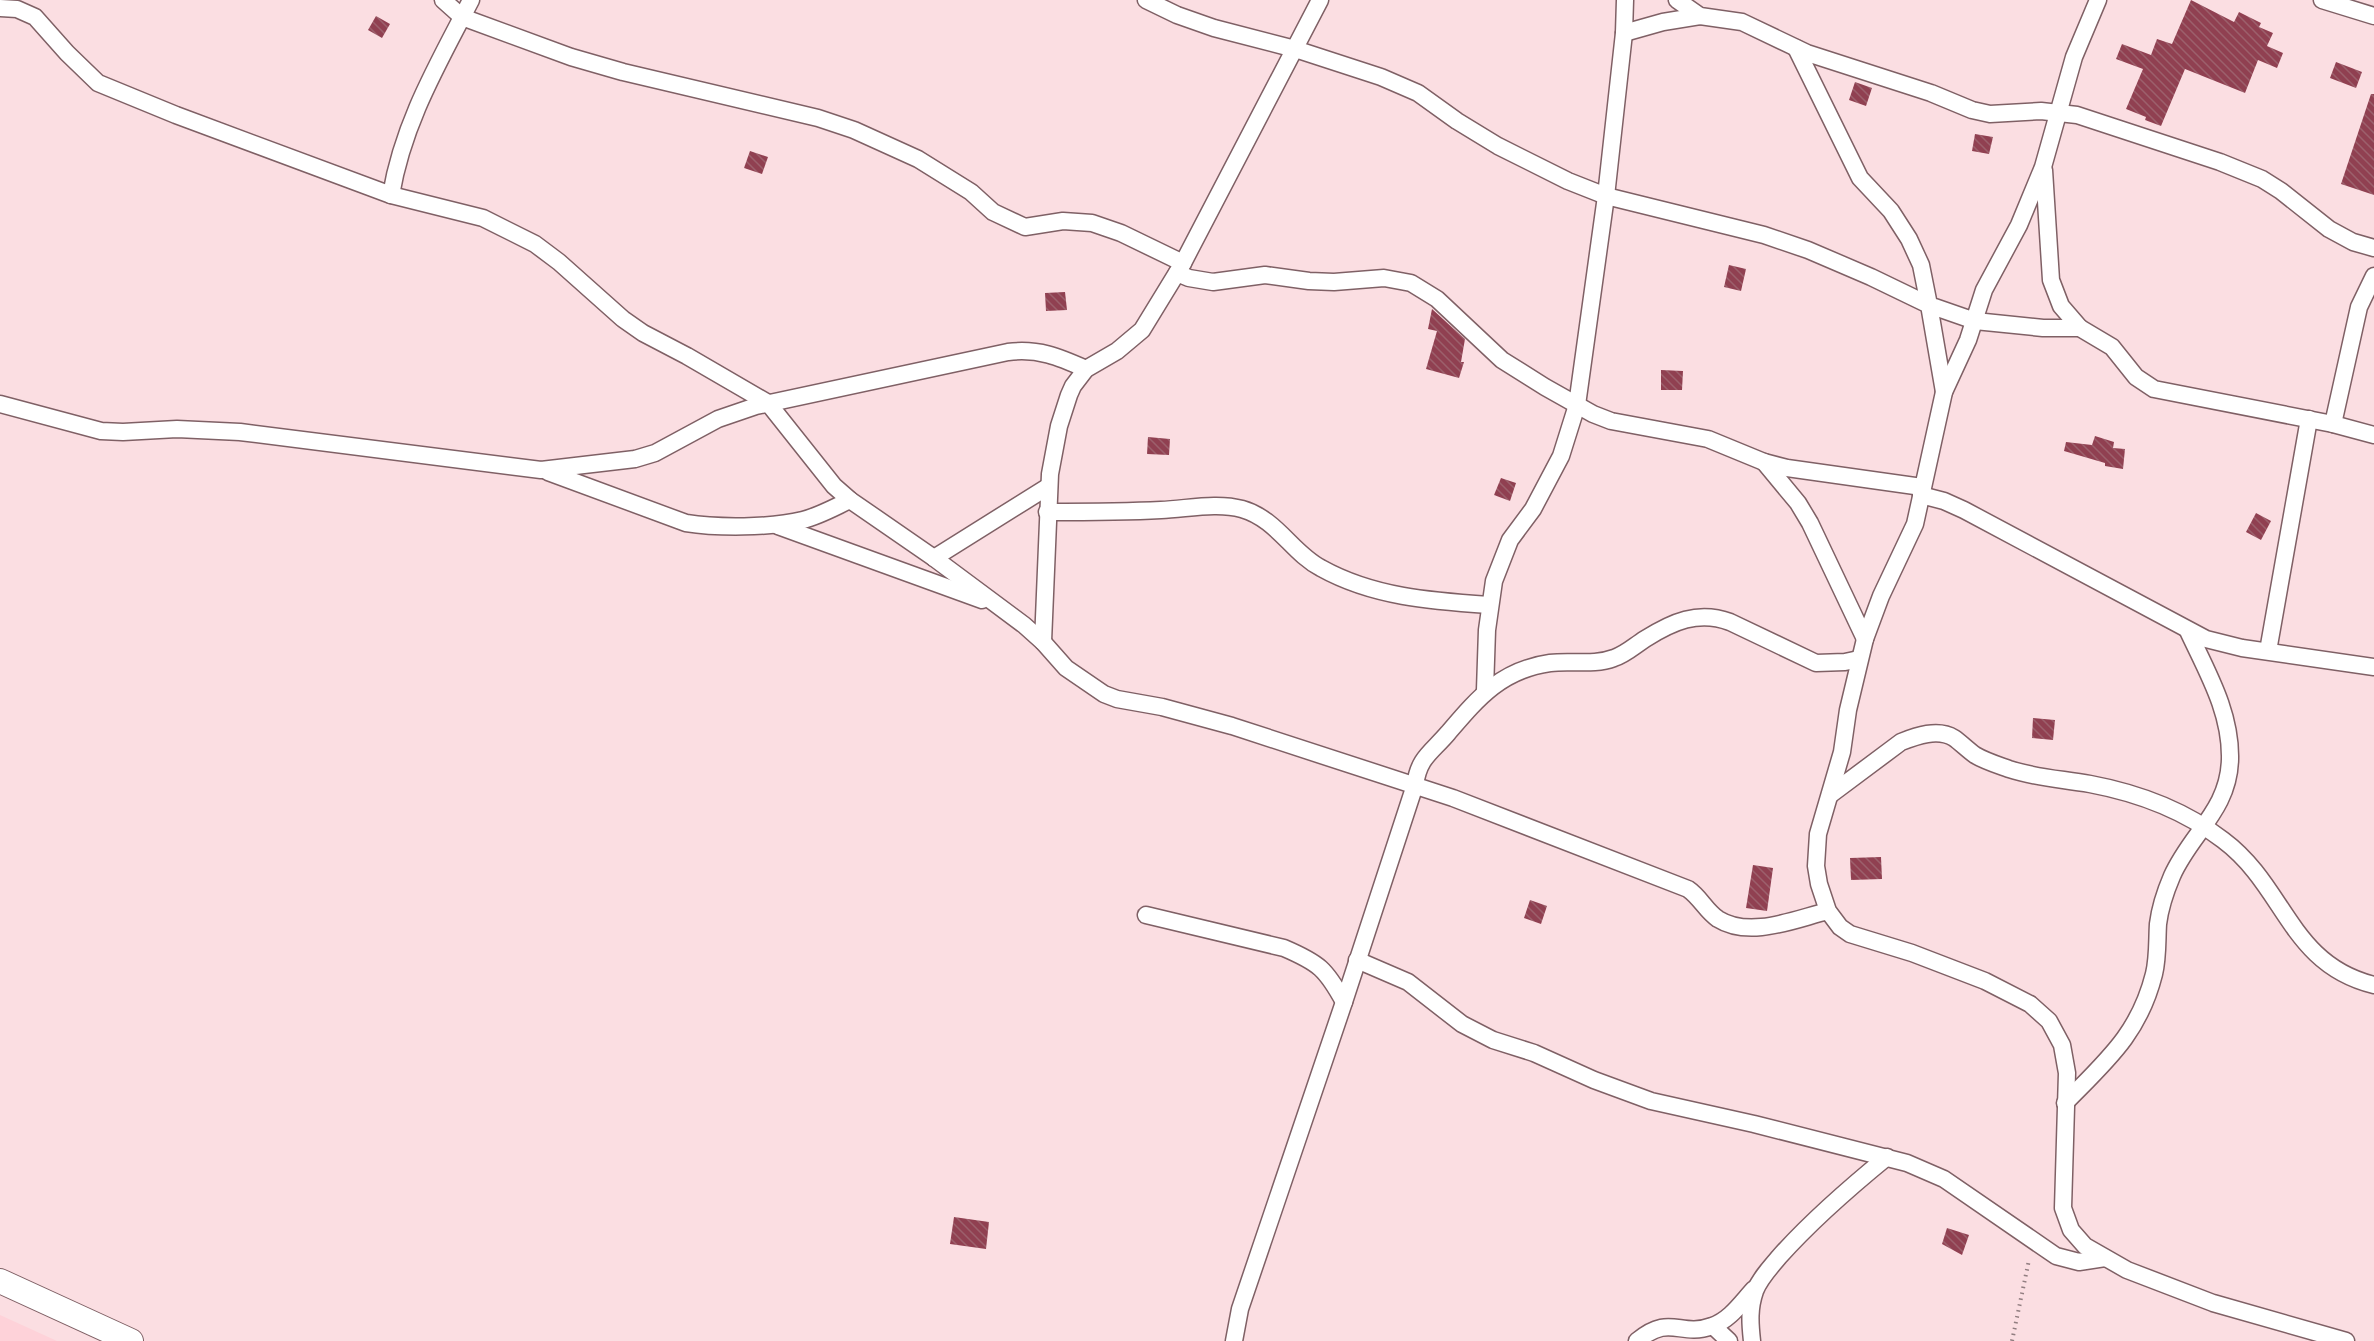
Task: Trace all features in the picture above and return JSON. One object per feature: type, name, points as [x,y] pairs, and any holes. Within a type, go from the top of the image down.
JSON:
[{"type":"street","points":[[442,0],[462,17],[551,50],[602,66],[818,118],[854,130],[890,144],[927,164],[971,192],[993,212],[1009,221],[1025,226],[1063,221],[1092,223],[1121,233],[1180,268],[1190,278],[1213,282],[1265,275],[1326,282],[1384,278],[1411,283],[1437,299],[1502,360],[1593,414],[1627,425],[1661,429],[1708,439],[1764,462],[1787,468],[1921,491],[1964,510],[2188,631],[2225,645],[2374,667]]},
{"type":"street","points":[[391,195],[398,158],[411,119],[471,0]]},
{"type":"street","points":[[1146,0],[1177,15],[1214,28],[1344,63],[1418,93],[1498,146],[1568,181],[1606,196],[1764,235],[1840,263],[1929,305],[1975,321],[2080,328]]},
{"type":"street","points":[[1043,642],[1049,486],[1054,450],[1068,395],[1086,369],[1117,351],[1142,330],[1180,268],[1320,0]]},
{"type":"street","points":[[1485,690],[1489,605],[1501,560],[1510,540],[1533,509],[1548,483],[1561,456],[1577,405],[1606,196],[1624,33],[1625,0]]},
{"type":"street","points":[[1677,0],[1700,16]]},
{"type":"street","points":[[2098,0],[2074,57],[2043,167],[2019,225],[1984,290],[1975,321],[1944,392],[1935,442],[1910,537],[1881,596],[1859,658],[1842,752],[1821,821],[1816,847],[1819,884],[1828,911],[1840,927],[1850,934],[1951,967],[2018,998],[2040,1012],[2053,1026],[2062,1045],[2067,1073],[2063,1208],[2066,1221],[2077,1239],[2127,1270],[2214,1304],[2346,1341]]},
{"type":"street","points":[[2329,1],[2374,16]]},
{"type":"street","points":[[0,8],[32,7],[35,17],[98,83],[176,115],[391,195],[464,211],[510,230],[536,244],[559,262],[601,302],[636,329],[768,403],[834,486],[850,500],[998,606],[1043,642],[1066,668],[1091,687],[1117,699],[1188,713],[1464,802],[1688,889],[1717,918],[1735,926],[1763,928],[1828,911]]},
{"type":"street","points":[[1624,33],[1664,22],[1700,16],[1742,22],[1769,33],[1796,48],[1841,65],[1931,93],[1972,110],[2009,114],[2057,112],[2096,121],[2241,170],[2281,191],[2329,230],[2353,242],[2374,248]]},
{"type":"street","points":[[1796,48],[1860,178],[1891,211],[1910,239],[1921,265],[1944,392]]},
{"type":"street","points":[[2043,167],[2052,280],[2061,306],[2080,328],[2112,347],[2128,369],[2154,389],[2333,424],[2374,435]]},
{"type":"street","points":[[2333,424],[2359,307],[2374,276]]},
{"type":"street","points":[[541,470],[635,459],[655,453],[718,419],[768,403],[1022,350],[1051,354],[1086,369]]},
{"type":"street","points":[[0,404],[101,431],[177,429],[240,432],[541,470],[686,523],[723,526],[774,524],[803,520],[850,500]]},
{"type":"street","points":[[2268,651],[2309,419]]},
{"type":"street","points":[[1764,462],[1798,503],[1810,523],[1865,639]]},
{"type":"street","points":[[934,558],[1049,486]]},
{"type":"street","points":[[1047,512],[1117,512],[1210,506],[1242,509],[1270,522],[1320,568],[1352,581],[1408,598],[1489,605]]},
{"type":"street","points":[[774,524],[998,606]]},
{"type":"street","points":[[1234,1341],[1243,1300],[1344,1002],[1421,761],[1485,690],[1511,676],[1550,663],[1612,659],[1680,620],[1693,616],[1719,618],[1816,663],[1845,663],[1859,658]]},
{"type":"street","points":[[2065,1104],[2121,1046],[2141,1014],[2155,972],[2159,921],[2169,884],[2180,858],[2224,796],[2229,771],[2230,745],[2223,706],[2188,631]]},
{"type":"street","points":[[1830,795],[1901,742],[1914,737],[1939,734],[1952,736],[1975,755],[2003,767],[2042,778],[2091,784],[2156,802],[2187,816],[2224,840],[2257,872],[2301,939],[2314,953],[2344,974],[2374,985]]},
{"type":"street","points":[[1146,915],[1284,948],[1302,956],[1328,974],[1344,1002]]},
{"type":"street","points":[[1357,960],[1394,974],[1408,982],[1477,1033],[1534,1053],[1622,1091],[1680,1109],[1754,1124],[1887,1157],[1927,1170],[1944,1179],[2056,1256],[2069,1261],[2090,1262],[2105,1258]]},
{"type":"street","points":[[1637,1341],[1659,1327],[1672,1325],[1692,1329],[1713,1326],[1729,1316],[1807,1226],[1887,1157]]},
{"type":"street","points":[[0,1281],[131,1341]]},
{"type":"street","points":[[1752,1341],[1749,1315],[1753,1297],[1760,1282]]},
{"type":"street","points":[[1713,1326],[1729,1341]]},
{"type":"path","points":[[2012,1341],[2034,1242]]},
{"type":"shaded area","points":[[0,1315],[57,1341],[0,1341]]},
{"type":"building","points":[[2191,0],[2234,22],[2239,12],[2261,23],[2259,27],[2273,33],[2267,46],[2283,53],[2277,68],[2258,60],[2245,93],[2185,69],[2161,126],[2126,109],[2143,69],[2116,59],[2122,44],[2151,55],[2157,39],[2172,44]]},
{"type":"building","points":[[376,16],[390,24],[382,38],[368,30]]},
{"type":"building","points":[[2336,62],[2362,72],[2356,88],[2330,78]]},
{"type":"building","points":[[1855,82],[1872,88],[1866,106],[1849,100]]},
{"type":"building","points":[[2371,94],[2374,94],[2374,195],[2341,184]]},
{"type":"building","points":[[1975,134],[1993,137],[1989,154],[1972,151]]},
{"type":"building","points":[[750,151],[768,157],[762,174],[744,168]]},
{"type":"building","points":[[1729,265],[1746,269],[1741,291],[1724,287]]},
{"type":"building","points":[[1065,292],[1067,310],[1046,311],[1045,293]]},
{"type":"building","points":[[1432,309],[1465,339],[1461,362],[1464,362],[1459,378],[1426,369],[1437,331],[1428,329]]},
{"type":"building","points":[[1661,370],[1683,371],[1682,390],[1661,390]]},
{"type":"building","points":[[2095,436],[2114,442],[2113,448],[2125,449],[2123,469],[2105,466],[2105,463],[2064,451],[2066,442],[2092,445]]},
{"type":"building","points":[[1148,437],[1170,439],[1169,455],[1147,454]]},
{"type":"building","points":[[1501,478],[1516,483],[1510,501],[1494,495]]},
{"type":"building","points":[[2256,513],[2271,521],[2261,540],[2246,532]]},
{"type":"building","points":[[2033,718],[2055,720],[2053,740],[2032,738]]},
{"type":"building","points":[[1881,857],[1882,879],[1851,880],[1850,858]]},
{"type":"building","points":[[1753,865],[1773,868],[1767,911],[1746,908]]},
{"type":"building","points":[[1530,900],[1547,906],[1541,924],[1524,918]]},
{"type":"building","points":[[954,1217],[989,1222],[986,1249],[950,1244]]},
{"type":"building","points":[[1947,1228],[1969,1235],[1962,1255],[1942,1244]]}]
